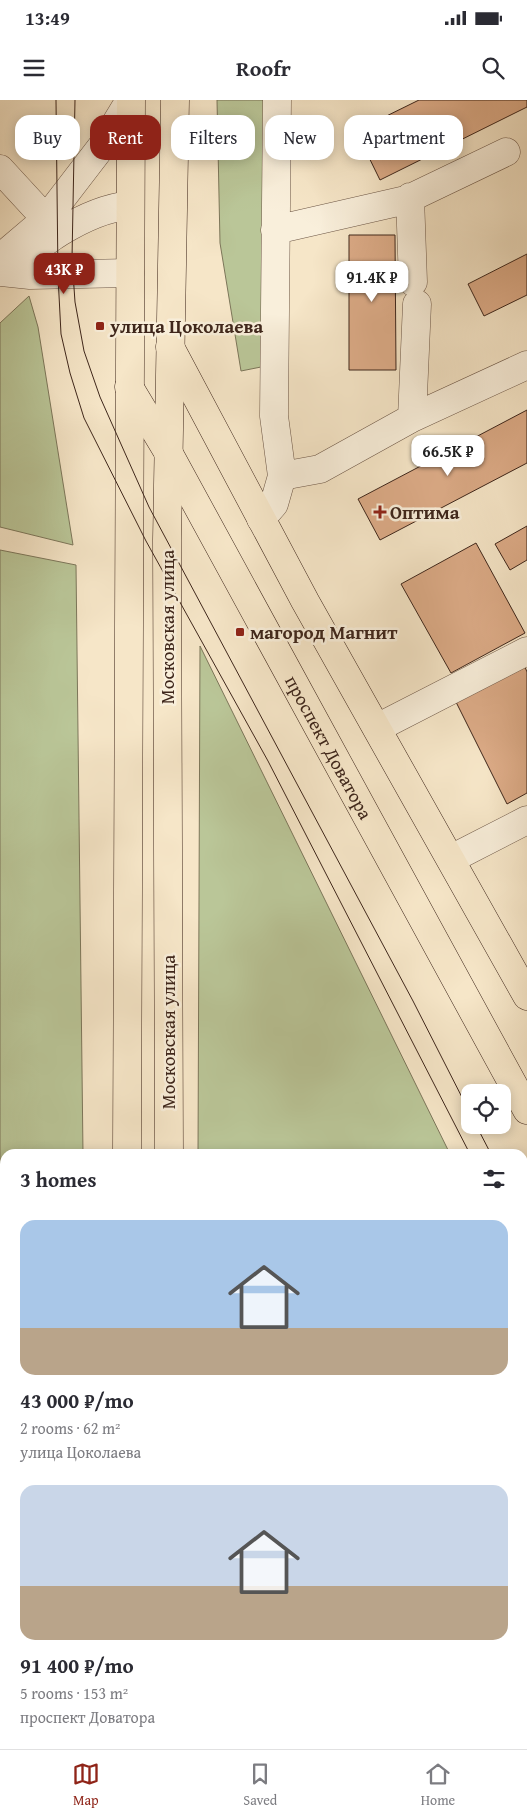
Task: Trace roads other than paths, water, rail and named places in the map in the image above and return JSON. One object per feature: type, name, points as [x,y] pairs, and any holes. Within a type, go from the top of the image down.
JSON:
[{"type":"main road","name":"Московская улица","points":[[127,1149],[131,100]]},
{"type":"main road","name":"Московская улица","points":[[169,1149],[168,452],[175,100]]},
{"type":"main road","points":[[130,205],[173,205]]},
{"type":"main road","points":[[130,273],[172,274]]},
{"type":"main road","points":[[170,347],[261,519],[377,728],[450,859],[524,983]]},
{"type":"main road","name":"проспект Доватора","points":[[129,387],[168,452],[527,1110]]},
{"type":"street","points":[[0,258],[46,219],[102,146],[131,100]]},
{"type":"street","points":[[261,519],[274,504],[282,476],[274,416],[275,230],[281,102]]},
{"type":"street","points":[[275,230],[410,198],[506,152]]},
{"type":"street","points":[[0,169],[46,219]]},
{"type":"street","points":[[410,198],[415,293],[412,418]]},
{"type":"street","points":[[0,264],[33,250],[65,229],[96,214],[130,205]]},
{"type":"street","points":[[0,272],[30,275],[130,273]]},
{"type":"street","points":[[282,476],[320,469],[412,418],[527,365]]},
{"type":"street","points":[[377,728],[527,651]]},
{"type":"street","points":[[450,859],[527,820]]},
{"type":"tram line","points":[[56,100],[58,276],[61,334],[70,373],[84,418],[146,541],[268,761],[467,1149]]},
{"type":"tram line","points":[[75,100],[72,259],[75,302],[84,351],[100,397],[149,507],[413,1001],[461,1095]]},
{"type":"tram line","points":[[481,1134],[488,1149]]},
{"type":"place","name":"улица Цоколаева","points":[[100,326]]},
{"type":"place","name":"Оптима","points":[[380,512]]},
{"type":"place","name":"магород Магнит","points":[[240,632]]}]
